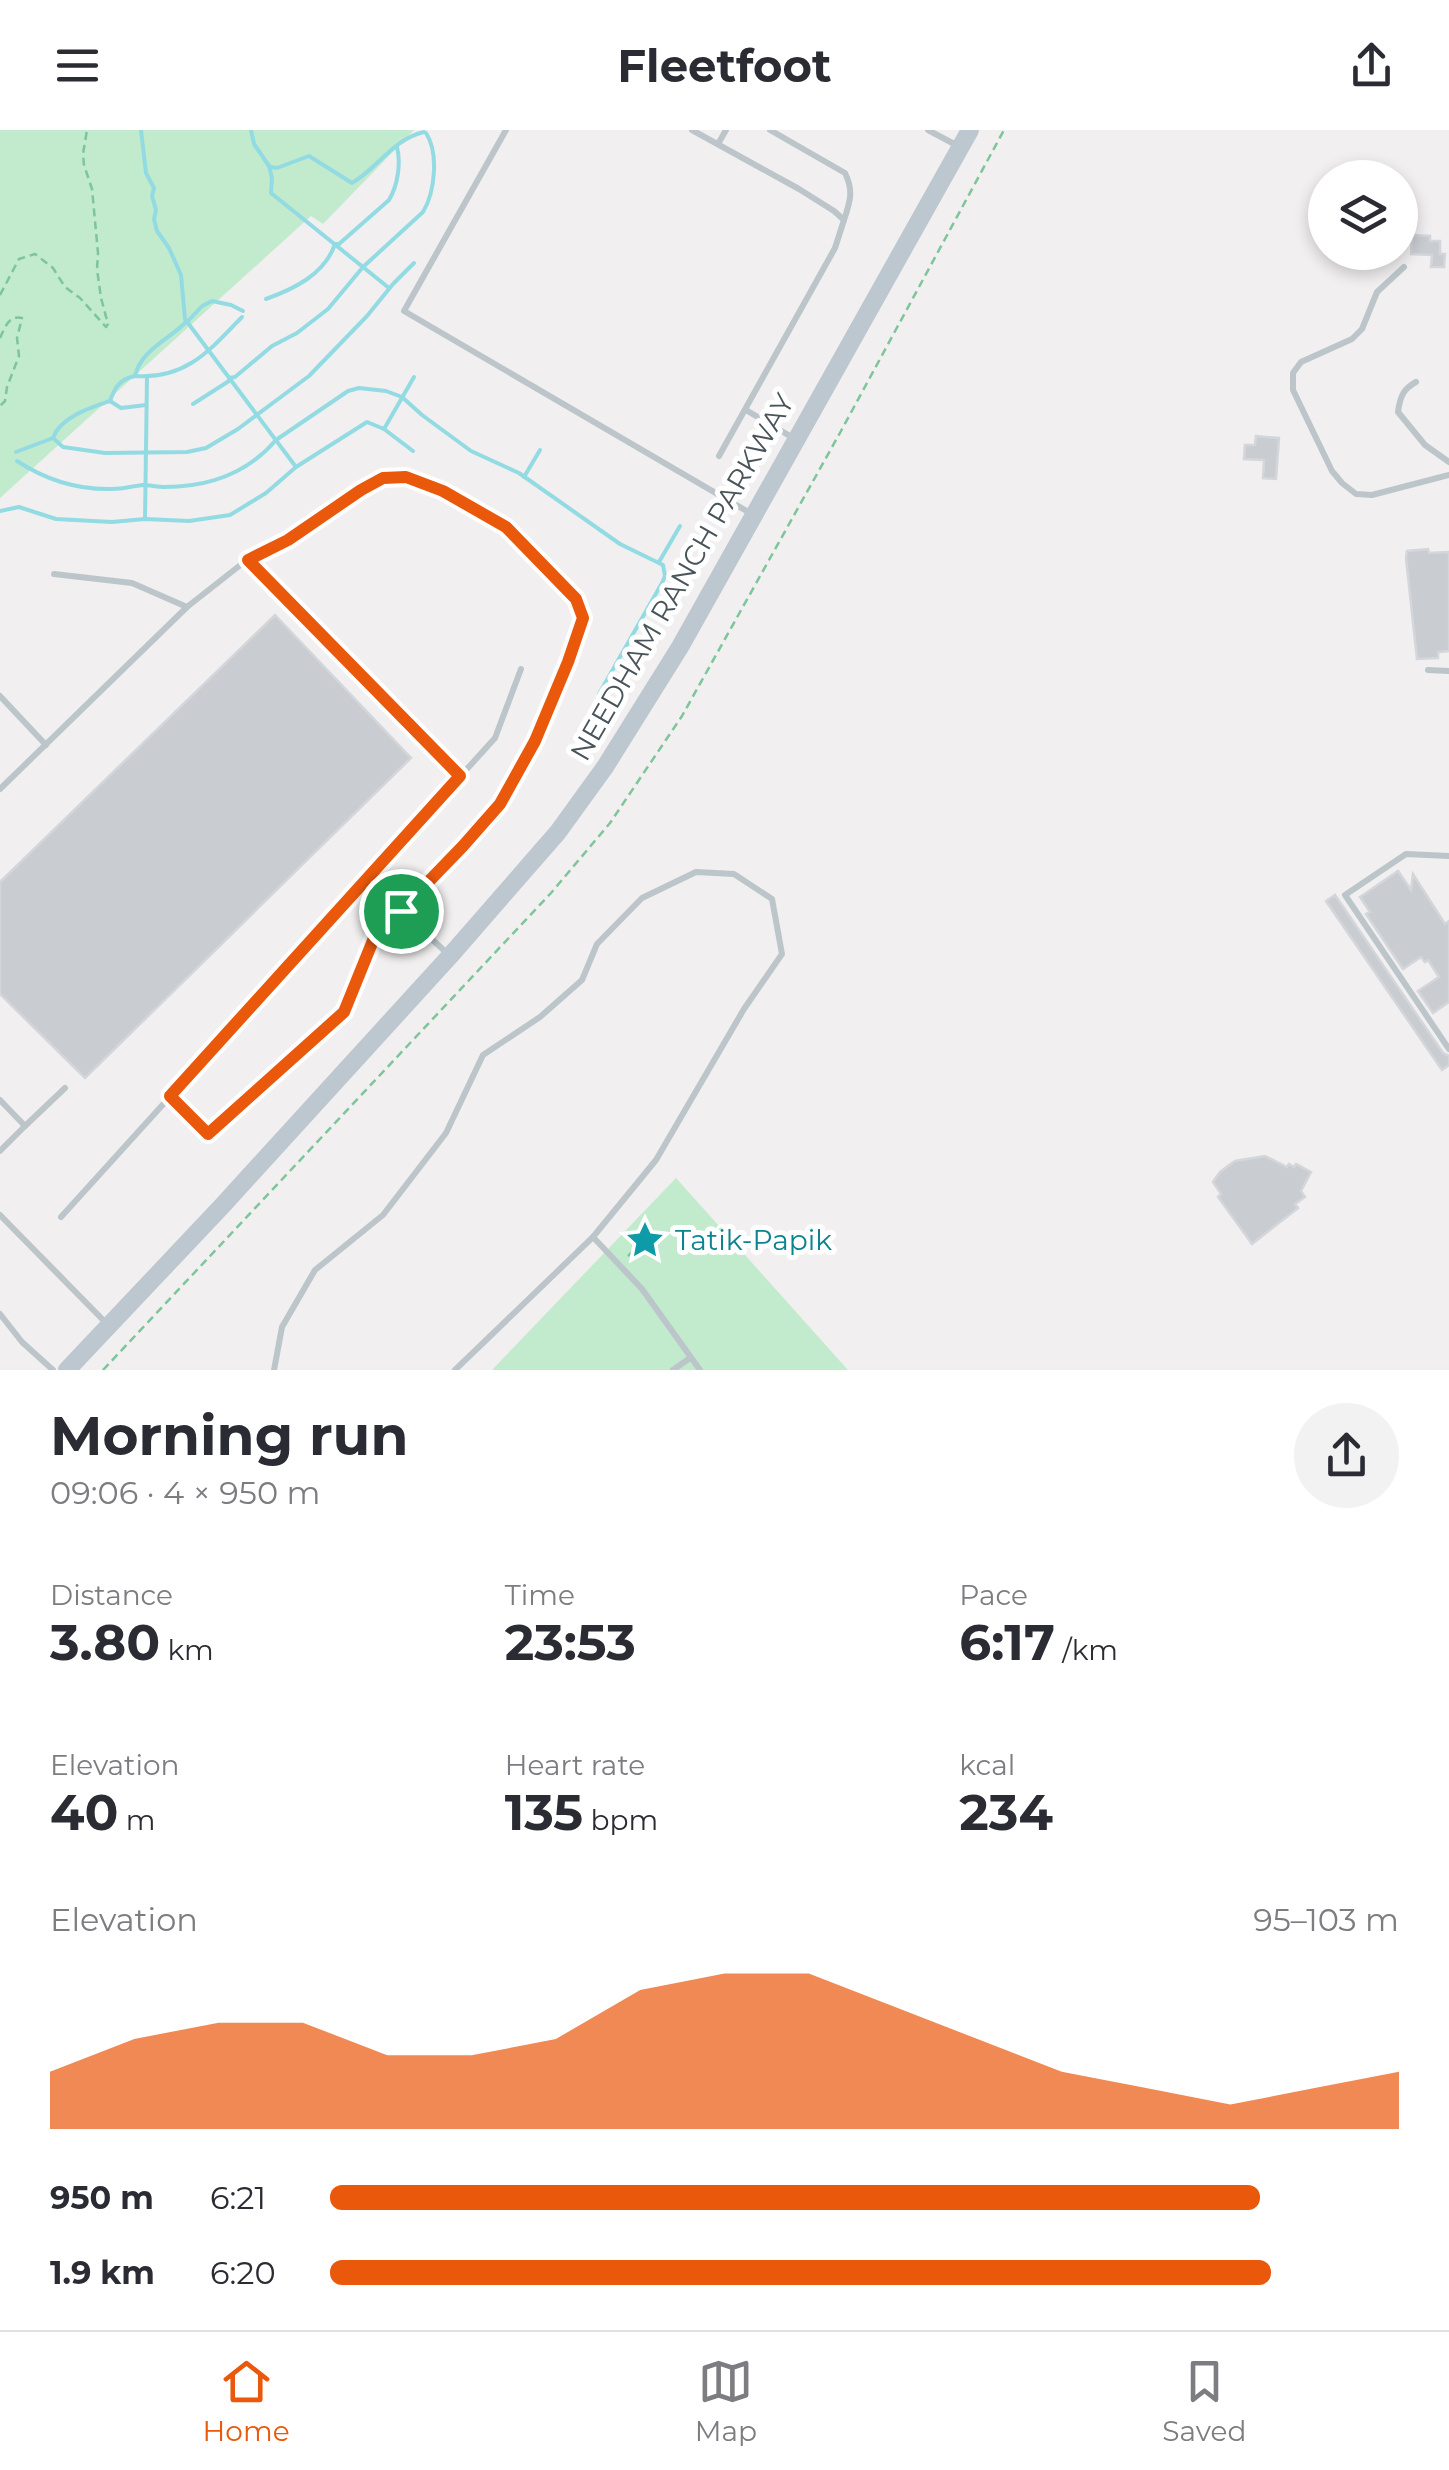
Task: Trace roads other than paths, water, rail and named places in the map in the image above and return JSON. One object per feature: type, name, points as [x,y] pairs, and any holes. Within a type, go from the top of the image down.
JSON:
[{"type":"street","name":"NEEDHAM RANCH PARKWAY","points":[[68,1370],[450,956],[558,832],[605,767],[680,646],[970,130]]},
{"type":"lane","points":[[506,130],[404,311],[753,515]]},
{"type":"lane","points":[[692,130],[799,189],[844,220]]},
{"type":"lane","points":[[718,144],[726,130]]},
{"type":"lane","points":[[719,456],[835,248],[851,198],[851,185],[845,173],[770,130]]},
{"type":"lane","points":[[928,130],[961,148]]},
{"type":"lane","points":[[1401,270],[1376,292],[1362,330],[1341,345],[1301,362],[1291,382],[1332,471],[1356,494],[1372,496],[1449,475]]},
{"type":"lane","points":[[1416,382],[1400,397],[1398,412],[1425,445],[1449,462]]},
{"type":"lane","points":[[746,410],[796,440]]},
{"type":"lane","points":[[0,789],[188,607],[248,560],[288,540],[383,478],[406,477],[443,491],[506,527],[576,599],[583,618],[568,662],[535,741],[500,804],[374,938],[344,1012],[208,1134],[170,1096]]},
{"type":"lane","points":[[248,560],[460,776]]},
{"type":"lane","points":[[54,574],[132,583],[188,607]]},
{"type":"lane","points":[[60,1217],[495,738],[521,670]]},
{"type":"lane","points":[[1428,670],[1449,671]]},
{"type":"lane","points":[[0,696],[46,745]]},
{"type":"lane","points":[[1449,856],[1406,854],[1344,894],[1449,1049]]},
{"type":"lane","points":[[274,1370],[282,1327],[315,1270],[383,1215],[446,1133],[482,1055],[540,1016],[582,980],[598,944],[642,898],[696,872],[734,874],[772,899],[782,954],[744,1010],[656,1160],[593,1237],[455,1370]]},
{"type":"lane","points":[[401,911],[450,956]]},
{"type":"lane","points":[[0,1150],[65,1088]]},
{"type":"lane","points":[[0,1100],[25,1126]]},
{"type":"lane","points":[[0,1216],[109,1326]]},
{"type":"lane","points":[[593,1237],[642,1289],[700,1370]]},
{"type":"lane","points":[[0,1314],[22,1342],[53,1370]]},
{"type":"lane","points":[[672,1370],[690,1358]]},
{"type":"waterway","points":[[141,130],[146,173],[154,188],[154,219],[181,275],[185,319],[296,467]]},
{"type":"waterway","points":[[251,130],[254,144],[269,166],[271,193],[389,288]]},
{"type":"waterway","points":[[271,167],[309,156],[352,183],[394,147],[424,132]]},
{"type":"waterway","points":[[193,404],[328,309],[363,267],[423,212],[434,172],[433,151],[426,133]]},
{"type":"waterway","points":[[266,299],[316,272],[335,244],[389,200],[398,174],[397,147]]},
{"type":"waterway","points":[[53,438],[63,447],[105,453],[187,452],[206,448],[309,376],[414,263]]},
{"type":"waterway","points":[[188,321],[212,301],[243,311]]},
{"type":"waterway","points":[[135,376],[183,368],[208,351],[242,317]]},
{"type":"waterway","points":[[16,452],[53,438],[69,419],[110,401],[119,384],[135,376],[149,352],[185,323]]},
{"type":"waterway","points":[[145,519],[147,377]]},
{"type":"waterway","points":[[384,429],[414,377]]},
{"type":"waterway","points":[[17,461],[39,474],[86,488],[197,484],[226,476],[253,462],[276,440],[348,391],[359,388],[402,397],[471,451],[519,473],[620,544],[663,565],[662,583],[599,694]]},
{"type":"waterway","points":[[110,401],[121,408],[146,405]]},
{"type":"waterway","points":[[0,511],[19,507],[56,519],[112,522],[189,521],[230,515],[367,422],[384,429],[413,451]]},
{"type":"waterway","points":[[524,477],[540,450]]},
{"type":"waterway","points":[[659,562],[680,526]]},
{"type":"place","name":"Tatik-Papik","points":[[645,1240]]}]
